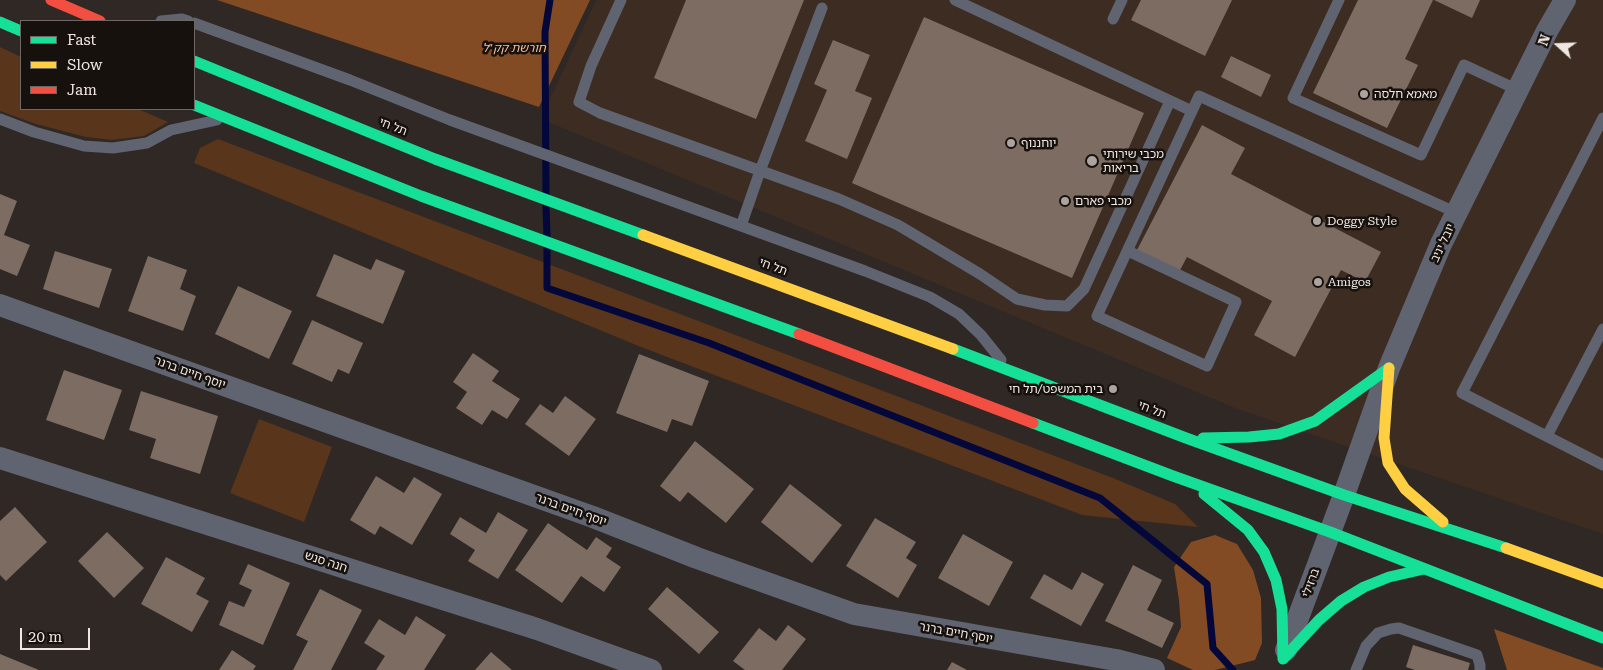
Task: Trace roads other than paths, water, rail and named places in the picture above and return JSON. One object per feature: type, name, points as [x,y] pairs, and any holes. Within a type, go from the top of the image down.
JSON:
[{"type":"highway","points":[[51,0],[98,20]]},
{"type":"highway","points":[[0,22],[20,31]]},
{"type":"highway","name":"תל חי","points":[[195,62],[435,159],[851,310],[1186,438],[1344,495],[1507,548],[1603,583]]},
{"type":"highway","points":[[195,105],[421,196],[836,348],[1189,482],[1330,532],[1603,638]]},
{"type":"highway","points":[[1186,438],[1248,437],[1279,434],[1315,422],[1389,368]]},
{"type":"highway","points":[[1389,368],[1384,438],[1388,464],[1405,489],[1454,531]]},
{"type":"highway","points":[[1189,482],[1248,530],[1264,552],[1276,580],[1282,609],[1281,664]]},
{"type":"highway","points":[[1281,664],[1319,620],[1340,601],[1364,587],[1389,577],[1424,569]]},
{"type":"street","name":"יובל יניב","points":[[1344,495],[1389,368],[1441,244],[1547,31],[1565,0]]},
{"type":"street","name":"יוסף חיים ברנר","points":[[0,305],[593,517],[697,558],[854,614],[1116,660],[1154,670]]},
{"type":"street","name":"חנה סנש","points":[[0,458],[538,629],[651,670]]},
{"type":"street","name":"ברזילי","points":[[1281,664],[1344,495]]},
{"type":"lane","points":[[621,0],[591,66],[579,102],[600,113],[839,199],[898,225],[980,274],[1017,299],[1045,305],[1067,306],[1084,289],[1170,101]]},
{"type":"lane","points":[[956,0],[1192,112]]},
{"type":"lane","points":[[1113,19],[1122,0]]},
{"type":"lane","points":[[1339,0],[1293,98],[1421,155],[1464,66],[1518,90]]},
{"type":"lane","points":[[742,226],[760,171],[822,8]]},
{"type":"lane","points":[[172,20],[185,20]]},
{"type":"lane","points":[[195,23],[341,77],[450,120],[865,271],[930,297],[959,314],[981,335],[1010,371]]},
{"type":"lane","points":[[1128,251],[1236,302],[1207,366],[1097,316],[1199,96],[1457,213]]},
{"type":"lane","points":[[1603,118],[1462,393],[1603,465]]},
{"type":"lane","points":[[0,120],[84,146],[113,148],[147,143],[171,130],[227,119]]},
{"type":"lane","points":[[1547,436],[1603,329]]},
{"type":"lane","points":[[1356,670],[1366,646],[1378,633],[1391,628],[1399,628],[1476,655],[1480,670]]},
{"type":"waterway","points":[[546,194],[545,32],[550,0]]},
{"type":"waterway","points":[[546,207],[547,236]]},
{"type":"waterway","points":[[547,249],[547,288],[709,343],[1100,498],[1207,584],[1213,648],[1233,670]]},
{"type":"place","name":"מאמא חלסה","points":[[1364,94]]},
{"type":"place","name":"יוחננוף","points":[[1011,143]]},
{"type":"place","name":"מכבי שירותי בריאות","points":[[1092,161]]},
{"type":"place","name":"מכבי פארם","points":[[1065,201]]},
{"type":"place","name":"Doggy Style","points":[[1317,221]]},
{"type":"place","name":"Amigos","points":[[1318,282]]},
{"type":"place","name":"בית המשפט/תל חי","points":[[1113,389]]},
{"type":"park label","name":"חורשת קק\"ל","points":[[514,48]]}]
